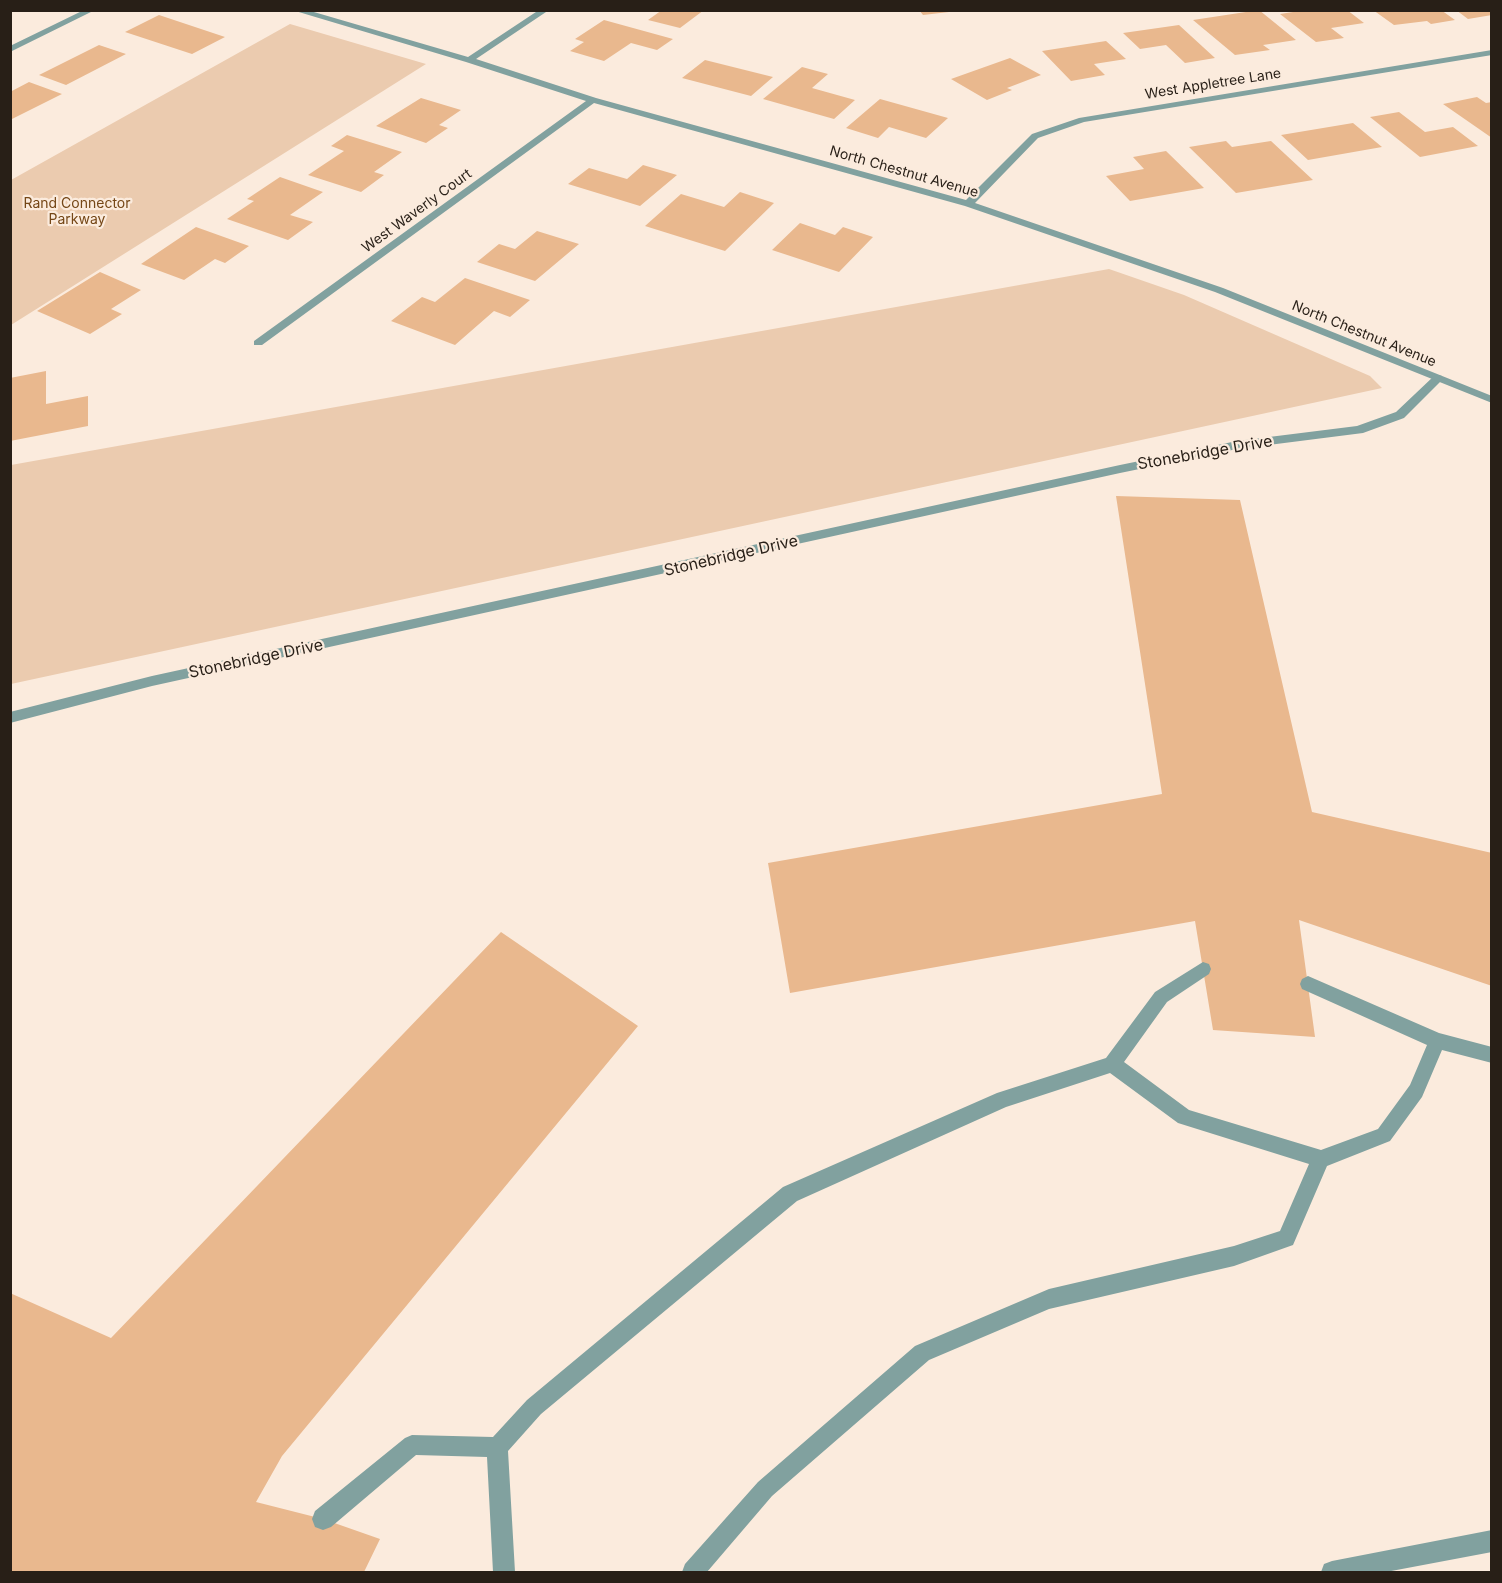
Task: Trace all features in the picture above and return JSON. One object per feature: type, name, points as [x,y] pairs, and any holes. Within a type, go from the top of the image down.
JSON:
[{"type":"street","points":[[10,50],[91,10]]},
{"type":"street","name":"North Chestnut Avenue","points":[[296,10],[469,60],[593,100],[968,204],[1219,290],[1491,400]]},
{"type":"street","points":[[469,60],[545,10]]},
{"type":"street","name":"West Appletree Lane","points":[[968,204],[1035,136],[1082,120],[1491,52]]},
{"type":"street","name":"West Waverly Court","points":[[258,343],[593,100]]},
{"type":"street","name":"Stonebridge Drive","points":[[10,718],[152,681],[1120,469],[1237,445],[1359,430],[1400,415],[1438,378]]},
{"type":"street","points":[[504,1572],[497,1447],[534,1407],[790,1194],[1003,1099],[1112,1064],[1161,997],[1203,969]]},
{"type":"street","points":[[1308,984],[1437,1041],[1491,1055]]},
{"type":"street","points":[[1112,1064],[1184,1117],[1321,1159],[1384,1135],[1416,1091],[1437,1041]]},
{"type":"street","points":[[693,1572],[765,1489],[922,1353],[1049,1299],[1234,1256],[1286,1238],[1321,1159]]},
{"type":"street","points":[[323,1519],[412,1445],[497,1447]]},
{"type":"street","points":[[1332,1572],[1491,1541]]},
{"type":"green space","name":"Rand Connector Parkway","points":[[290,24],[426,64],[11,325],[11,180]]},
{"type":"green space","points":[[1109,269],[1184,295],[1370,376],[1382,388],[11,684],[11,465]]},
{"type":"building","points":[[662,10],[704,10],[680,28],[648,20]]},
{"type":"building","points":[[919,10],[949,10],[949,12],[923,15]]},
{"type":"building","points":[[1259,10],[1296,40],[1263,45],[1270,50],[1235,55],[1193,20]]},
{"type":"building","points":[[1306,10],[1347,10],[1364,23],[1331,28],[1344,38],[1316,42],[1280,14]]},
{"type":"building","points":[[1373,10],[1441,10],[1455,20],[1431,24],[1427,21],[1394,25]]},
{"type":"building","points":[[1456,10],[1492,10],[1492,15],[1468,19]]},
{"type":"building","points":[[159,15],[225,37],[192,54],[125,32]]},
{"type":"building","points":[[604,20],[673,39],[657,50],[631,43],[604,61],[570,51],[584,42],[575,39]]},
{"type":"building","points":[[1179,25],[1215,58],[1185,63],[1166,45],[1140,49],[1123,33]]},
{"type":"building","points":[[1106,41],[1126,59],[1094,64],[1105,75],[1071,81],[1042,51]]},
{"type":"building","points":[[99,45],[126,54],[66,85],[39,75]]},
{"type":"building","points":[[1010,58],[1041,75],[1007,88],[1012,90],[987,100],[951,79]]},
{"type":"building","points":[[705,60],[773,77],[751,96],[682,78]]},
{"type":"building","points":[[802,67],[828,74],[812,88],[855,100],[834,119],[763,99]]},
{"type":"building","points":[[29,82],[62,94],[10,120],[10,92]]},
{"type":"building","points":[[1477,97],[1486,103],[1492,102],[1492,138],[1443,104]]},
{"type":"building","points":[[421,98],[461,110],[439,125],[448,128],[426,143],[376,126]]},
{"type":"building","points":[[880,99],[948,118],[926,138],[889,127],[878,138],[846,128]]},
{"type":"building","points":[[1399,112],[1425,132],[1453,127],[1478,146],[1420,157],[1370,117]]},
{"type":"building","points":[[1353,123],[1382,147],[1308,160],[1281,135]]},
{"type":"building","points":[[347,135],[402,152],[374,172],[384,175],[361,192],[308,175],[344,151],[331,146]]},
{"type":"building","points":[[1226,141],[1232,147],[1271,141],[1313,180],[1236,193],[1189,147]]},
{"type":"building","points":[[1166,151],[1204,188],[1130,201],[1106,176],[1144,169],[1133,157]]},
{"type":"building","points":[[643,165],[677,175],[640,206],[568,184],[589,168],[627,179]]},
{"type":"building","points":[[280,177],[323,192],[290,215],[313,222],[288,240],[227,219],[254,201],[247,199]]},
{"type":"building","points":[[740,192],[774,203],[725,251],[645,226],[681,194],[724,207]]},
{"type":"building","points":[[800,223],[835,235],[843,227],[873,237],[839,272],[772,250]]},
{"type":"building","points":[[196,227],[249,246],[225,263],[215,259],[184,280],[141,264]]},
{"type":"building","points":[[537,231],[579,244],[535,281],[477,262],[499,244],[515,249]]},
{"type":"building","points":[[100,272],[141,290],[111,309],[122,314],[90,334],[37,311]]},
{"type":"building","points":[[465,278],[530,300],[510,317],[494,311],[455,345],[391,321],[422,297],[435,302]]},
{"type":"building","points":[[46,371],[46,404],[88,396],[88,426],[10,441],[10,378]]},
{"type":"building","points":[[1116,496],[1240,500],[1312,812],[1492,853],[1492,986],[1299,920],[1315,1037],[1213,1030],[1195,921],[790,993],[768,863],[1162,794]]},
{"type":"building","points":[[501,932],[638,1026],[282,1456],[256,1502],[323,1519],[380,1539],[364,1572],[10,1572],[10,1293],[111,1338]]}]
